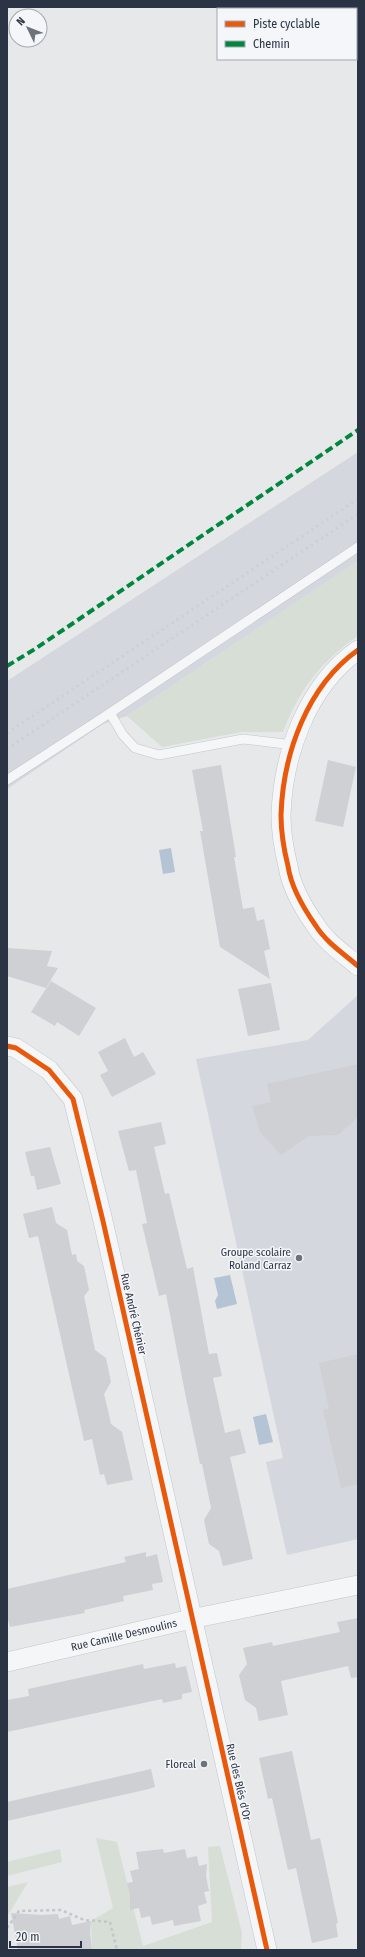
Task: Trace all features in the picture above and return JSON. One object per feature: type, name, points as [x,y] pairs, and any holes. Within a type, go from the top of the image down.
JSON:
[{"type":"street","points":[[358,650],[346,658],[329,678],[313,700],[302,720],[284,778],[281,816],[288,868],[298,894],[317,927],[358,966]]},
{"type":"street","name":"Rue André Chénier","points":[[7,1046],[16,1048],[49,1070],[73,1099],[103,1221],[191,1619]]},
{"type":"street","name":"Rue Camille Desmoulins","points":[[7,1662],[191,1619],[358,1585]]},
{"type":"street","name":"Rue des Blés d'Or","points":[[191,1619],[267,1950]]},
{"type":"lane","points":[[7,780],[358,548]]},
{"type":"lane","points":[[110,713],[123,735],[135,748],[159,755],[243,739],[293,745]]},
{"type":"path","points":[[7,1928],[19,1911],[61,1910],[84,1920],[110,1922],[117,1950]]},
{"type":"shaded area","points":[[358,452],[358,561],[127,716],[103,724],[7,789],[7,681]]},
{"type":"shaded area","points":[[358,561],[358,636],[322,666],[296,703],[283,732],[241,732],[162,747],[127,716]]},
{"type":"shaded area","name":"Groupe scolaire Roland Carraz","points":[[358,995],[358,1539],[287,1555],[266,1462],[283,1458],[196,1059],[308,1040]]},
{"type":"shaded area","points":[[96,1838],[117,1842],[143,1946],[212,1922],[208,1847],[220,1846],[242,1933],[241,1950],[92,1950],[91,1921],[113,1908]]},
{"type":"shaded area","points":[[60,1849],[62,1862],[7,1876],[7,1862]]},
{"type":"shaded area","points":[[28,1882],[7,1917],[7,1887]]},
{"type":"water","points":[[171,848],[175,872],[163,874],[159,850]]},
{"type":"water","points":[[230,1275],[237,1304],[217,1309],[215,1301],[218,1295],[214,1278]]},
{"type":"water","points":[[266,1414],[273,1442],[259,1445],[253,1417]]},
{"type":"building","points":[[328,760],[356,767],[343,827],[315,821]]},
{"type":"building","points":[[221,765],[243,909],[254,907],[257,921],[264,919],[270,949],[264,951],[270,979],[220,947],[200,831],[203,831],[192,770]]},
{"type":"building","points":[[7,948],[52,951],[47,966],[58,968],[46,988],[7,976]]},
{"type":"building","points":[[51,981],[96,1008],[79,1036],[57,1022],[55,1026],[31,1012]]},
{"type":"building","points":[[271,983],[280,1030],[248,1036],[238,989]]},
{"type":"building","points":[[125,1038],[134,1057],[143,1052],[156,1074],[112,1097],[100,1075],[108,1071],[98,1052]]},
{"type":"building","points":[[358,1064],[358,1117],[338,1135],[309,1136],[281,1155],[260,1132],[252,1106],[271,1102],[267,1084]]},
{"type":"building","points":[[161,1122],[166,1144],[154,1147],[165,1194],[169,1193],[187,1269],[193,1267],[209,1354],[217,1353],[222,1376],[213,1378],[225,1433],[240,1429],[246,1453],[230,1457],[253,1559],[223,1566],[219,1551],[209,1544],[204,1520],[211,1508],[186,1398],[166,1294],[159,1296],[142,1224],[147,1223],[136,1170],[129,1171],[118,1131]]},
{"type":"building","points":[[50,1147],[61,1184],[37,1190],[34,1176],[31,1176],[25,1152]]},
{"type":"building","points":[[52,1207],[56,1223],[67,1230],[72,1255],[76,1254],[77,1261],[84,1266],[89,1290],[84,1296],[95,1350],[106,1358],[111,1382],[104,1394],[111,1424],[122,1432],[133,1480],[107,1485],[104,1474],[100,1475],[92,1439],[84,1441],[38,1236],[29,1238],[23,1214]]},
{"type":"building","points":[[358,1354],[358,1484],[341,1488],[323,1410],[329,1409],[319,1363]]},
{"type":"building","points":[[146,1552],[146,1557],[157,1554],[163,1582],[152,1584],[153,1590],[123,1596],[124,1601],[84,1610],[85,1613],[10,1627],[7,1616],[7,1589],[126,1562],[124,1557]]},
{"type":"building","points":[[358,1618],[358,1677],[351,1678],[348,1666],[281,1681],[288,1715],[259,1721],[256,1708],[245,1700],[239,1675],[247,1664],[243,1648],[272,1642],[273,1646],[340,1632],[337,1622]]},
{"type":"building","points":[[175,1663],[176,1668],[186,1666],[192,1692],[182,1694],[182,1699],[163,1703],[162,1699],[7,1732],[7,1700],[29,1696],[28,1689],[143,1664],[144,1669]]},
{"type":"building","points":[[292,1751],[311,1840],[320,1838],[338,1923],[336,1924],[338,1937],[312,1943],[296,1868],[288,1870],[272,1798],[268,1799],[259,1758]]},
{"type":"building","points":[[151,1769],[155,1787],[7,1821],[7,1802]]},
{"type":"building","points":[[163,1849],[164,1853],[185,1849],[187,1858],[197,1856],[199,1866],[207,1864],[206,1876],[209,1891],[204,1892],[207,1903],[198,1906],[201,1921],[174,1926],[173,1920],[152,1925],[150,1916],[141,1918],[139,1908],[130,1910],[130,1895],[127,1883],[133,1882],[130,1871],[139,1869],[136,1852]]},
{"type":"building","points":[[11,1913],[42,1915],[58,1914],[59,1919],[70,1916],[72,1925],[91,1921],[90,1933],[92,1950],[18,1950]]},
{"type":"railway","points":[[7,733],[358,499]]},
{"type":"railway","points":[[7,749],[358,514]]},
{"type":"marked path","points":[[7,666],[35,649],[358,430]]},
{"type":"cycle path","points":[[358,650],[340,665],[325,682],[301,723],[293,745],[287,769],[281,815],[284,847],[292,882],[299,898],[320,932],[336,948],[358,966]]},
{"type":"cycle path","points":[[7,1046],[16,1048],[49,1070],[73,1099],[103,1221],[267,1950]]},
{"type":"place","name":"Groupe scolaire Roland Carraz","points":[[299,1258]]},
{"type":"place","name":"Floreal","points":[[204,1764]]}]
